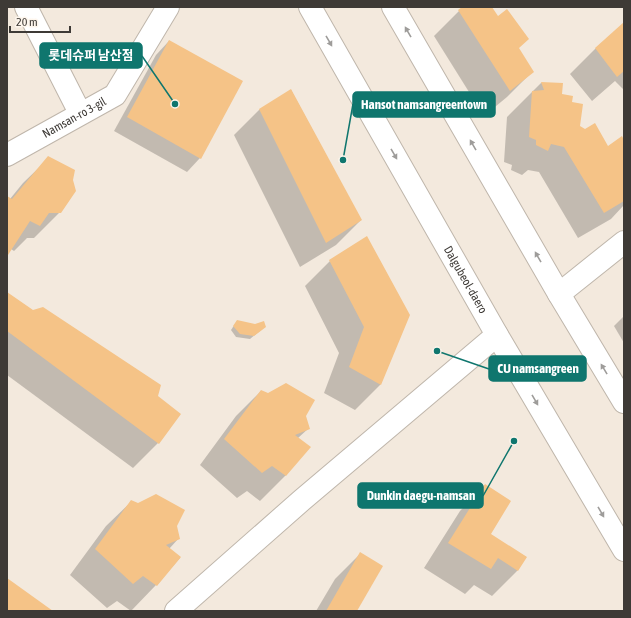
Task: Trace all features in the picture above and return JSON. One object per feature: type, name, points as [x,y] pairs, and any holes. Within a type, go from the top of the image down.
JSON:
[{"type":"main road","points":[[26,7],[80,113]]},
{"type":"main road","name":"Namsan-ro 3-gil","points":[[7,155],[80,113],[115,95],[168,7]]},
{"type":"main road","name":"Dalgubeol-daero","points":[[310,7],[497,334],[624,550]]},
{"type":"main road","points":[[393,7],[559,294],[624,402]]},
{"type":"main road","points":[[559,294],[624,242]]},
{"type":"main road","points":[[176,611],[302,500],[497,334]]},
{"type":"building","points":[[462,7],[492,7],[498,16],[507,9],[529,39],[519,48],[534,72],[510,91],[458,10]]},
{"type":"building","points":[[624,22],[624,71],[617,77],[595,48]]},
{"type":"building","points":[[169,40],[243,81],[201,159],[127,117]]},
{"type":"building","points":[[541,82],[563,83],[562,94],[573,96],[572,102],[583,104],[580,126],[585,129],[595,123],[608,146],[622,136],[624,140],[624,201],[604,213],[564,147],[551,144],[548,151],[536,145],[536,140],[529,137],[532,91],[544,90]]},
{"type":"building","points":[[291,89],[362,220],[326,243],[259,109]]},
{"type":"building","points":[[48,156],[75,170],[73,180],[76,191],[61,213],[49,213],[40,226],[30,221],[7,255],[7,196],[12,199]]},
{"type":"building","points":[[367,236],[410,315],[381,385],[349,367],[364,327],[329,260]]},
{"type":"building","points":[[7,292],[33,310],[43,307],[161,385],[158,396],[181,414],[159,444],[7,331]]},
{"type":"building","points":[[237,320],[255,324],[264,321],[266,327],[254,336],[240,334],[233,326]]},
{"type":"building","points":[[286,383],[315,400],[306,416],[310,429],[295,435],[311,447],[286,476],[272,466],[262,473],[224,439],[261,390],[268,393]]},
{"type":"building","points":[[485,484],[511,501],[491,534],[527,557],[518,571],[498,558],[491,569],[448,543]]},
{"type":"building","points":[[156,494],[185,510],[177,526],[180,539],[166,545],[181,557],[157,586],[143,576],[133,584],[95,549],[131,500],[138,503]]},
{"type":"building","points":[[360,552],[383,566],[357,611],[326,611]]},
{"type":"building","points":[[7,578],[53,611],[7,611]]},
{"type":"place","name":"롯데슈퍼 남산점","points":[[175,104]]},
{"type":"place","name":"Hansot namsangreentown","points":[[343,160]]},
{"type":"place","name":"CU namsangreen","points":[[437,351]]},
{"type":"place","name":"Dunkin daegu-namsan","points":[[514,441]]}]
